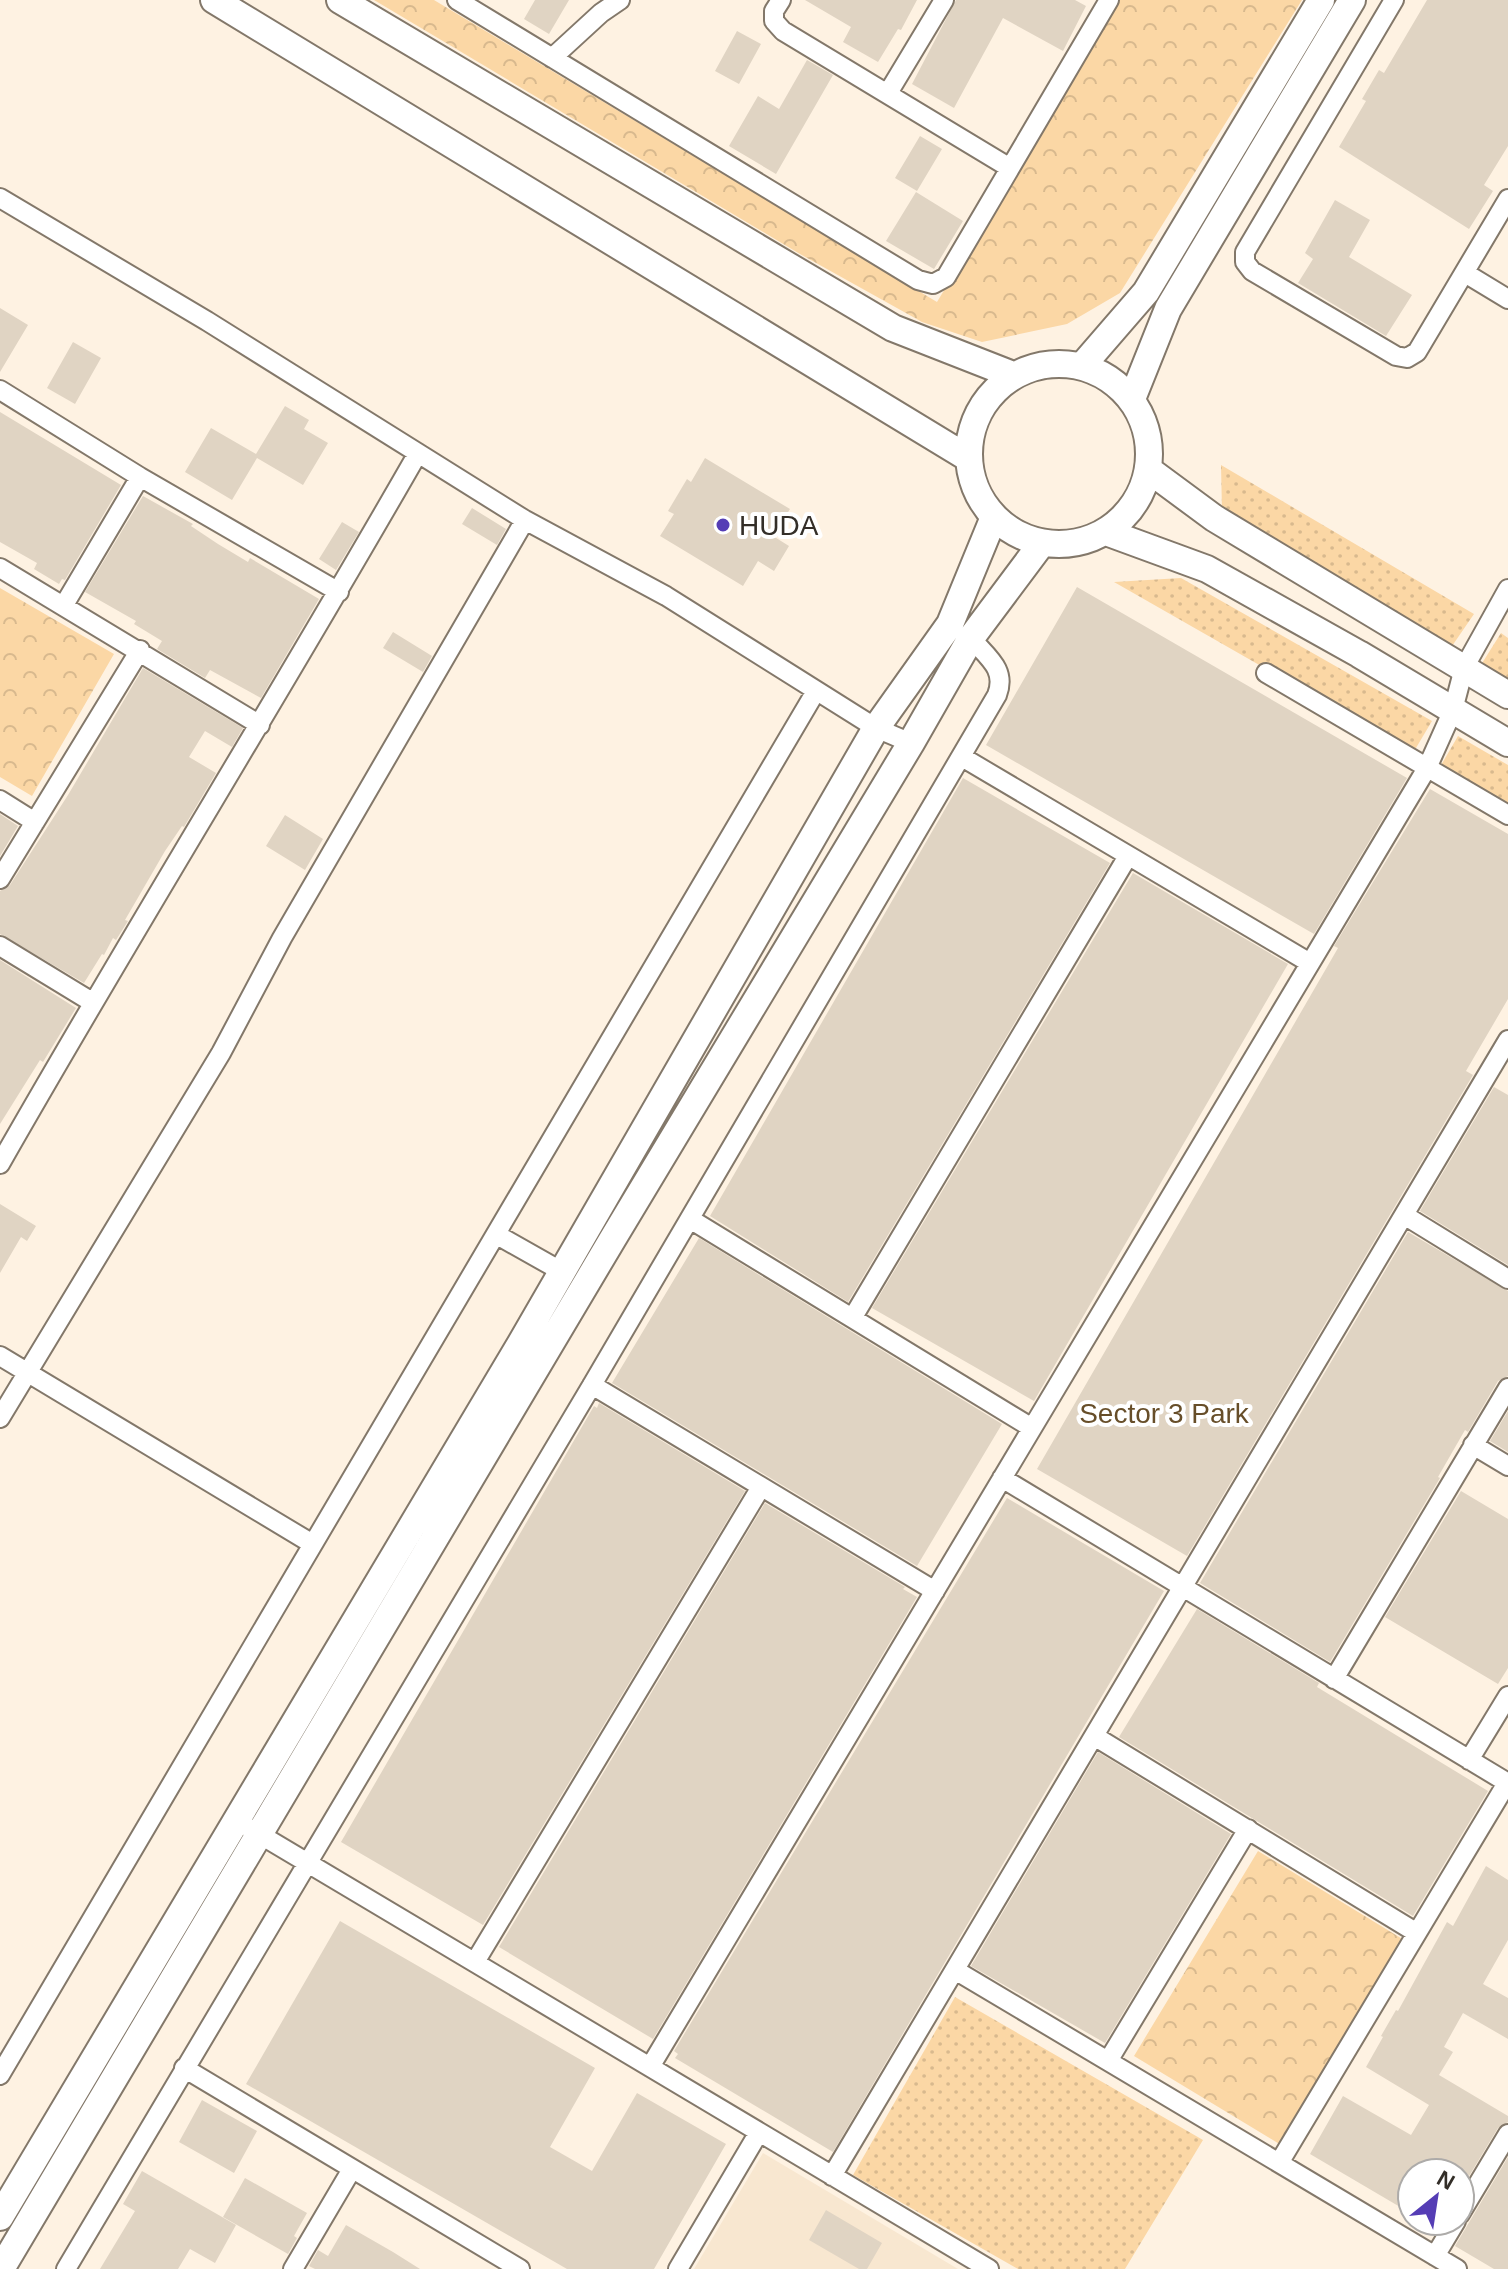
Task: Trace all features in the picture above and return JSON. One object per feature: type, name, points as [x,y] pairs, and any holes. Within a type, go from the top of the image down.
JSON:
[{"type":"street","points":[[214,0],[968,458]]},
{"type":"street","points":[[340,0],[893,328],[1013,375]]},
{"type":"street","points":[[552,58],[599,7],[620,0]]},
{"type":"street","points":[[781,0],[774,11],[774,21],[783,31],[1010,168]]},
{"type":"street","points":[[888,93],[944,0]]},
{"type":"street","points":[[464,2],[918,280],[933,284],[946,277],[1109,0]]},
{"type":"street","points":[[1082,366],[1146,292],[1321,0]]},
{"type":"street","points":[[1132,399],[1168,309],[1352,0]]},
{"type":"street","points":[[1394,0],[1245,252],[1245,262],[1252,271],[1396,356],[1407,358],[1417,352],[1508,199]]},
{"type":"street","points":[[2,203],[207,321],[525,520],[666,596],[876,728],[911,743]]},
{"type":"street","points":[[1465,273],[1508,299]]},
{"type":"street","points":[[1058,363],[1082,366],[1110,378],[1132,399],[1144,421],[1150,445],[1149,470],[1141,494],[1126,516],[1106,532],[1086,541],[1064,544],[1042,543],[1016,534],[994,517],[976,490],[968,458],[971,434],[979,410],[994,391],[1013,375],[1035,366],[1058,363]]},
{"type":"street","points":[[0,390],[140,477],[339,592]]},
{"type":"street","points":[[0,1164],[92,1002],[339,592],[418,453]]},
{"type":"street","points":[[1149,470],[1214,518],[1508,695]]},
{"type":"street","points":[[64,605],[140,477]]},
{"type":"street","points":[[0,2217],[513,1356],[876,728],[950,624],[994,517]]},
{"type":"street","points":[[0,1418],[221,1053],[282,938],[525,520]]},
{"type":"street","points":[[1106,532],[1207,569],[1359,654],[1508,743]]},
{"type":"street","points":[[1,2269],[971,638],[1042,543]]},
{"type":"street","points":[[0,568],[260,725]]},
{"type":"street","points":[[650,2067],[1427,768],[1453,710],[1464,668],[1501,617],[1508,589]]},
{"type":"street","points":[[66,2269],[592,1385],[997,695],[1002,683],[999,671],[971,638]]},
{"type":"street","points":[[0,879],[140,650]]},
{"type":"street","points":[[1266,673],[1508,815]]},
{"type":"street","points":[[0,2075],[816,691]]},
{"type":"street","points":[[962,757],[1310,963]]},
{"type":"street","points":[[0,800],[35,822]]},
{"type":"street","points":[[853,1317],[1128,856]]},
{"type":"street","points":[[0,946],[92,1002]]},
{"type":"street","points":[[832,2176],[1404,1215],[1500,1071],[1508,1040]]},
{"type":"street","points":[[1404,1215],[1508,1279]]},
{"type":"street","points":[[690,1219],[1032,1428]]},
{"type":"street","points":[[497,1235],[561,1271]]},
{"type":"street","points":[[0,1356],[311,1543]]},
{"type":"street","points":[[592,1385],[935,1591]]},
{"type":"street","points":[[1334,1679],[1508,1388]]},
{"type":"street","points":[[1473,1445],[1508,1466]]},
{"type":"street","points":[[1002,1478],[1507,1783],[1279,2163]]},
{"type":"street","points":[[475,1962],[761,1487]]},
{"type":"street","points":[[1469,1760],[1508,1696]]},
{"type":"street","points":[[1094,1736],[1417,1933]]},
{"type":"street","points":[[235,1819],[989,2269]]},
{"type":"street","points":[[1108,2061],[1248,1829]]},
{"type":"street","points":[[955,1970],[1457,2269]]},
{"type":"street","points":[[184,2068],[352,2169],[496,2263],[520,2269]]},
{"type":"street","points":[[678,2269],[759,2132]]},
{"type":"street","points":[[1476,2187],[1508,2134]]},
{"type":"street","points":[[293,2269],[352,2169]]},
{"type":"street","points":[[1435,2256],[1446,2237]]},
{"type":"shaded area","points":[[763,2153],[958,2269],[694,2269]]},
{"type":"green space","points":[[374,0],[434,0],[937,302],[1119,0],[1302,0],[1120,293],[1067,324],[982,342],[922,322],[800,254]]},
{"type":"green space","points":[[1221,465],[1474,614],[1450,649],[1222,511]]},
{"type":"green space","points":[[1181,578],[1432,721],[1413,753],[1114,582]]},
{"type":"green space","points":[[0,588],[114,654],[32,796],[0,777]]},
{"type":"green space","points":[[1501,633],[1508,638],[1508,685],[1479,668]]},
{"type":"green space","points":[[1458,736],[1508,765],[1508,806],[1440,767]]},
{"type":"green space","points":[[1258,1851],[1404,1940],[1281,2145],[1134,2056]]},
{"type":"green space","points":[[955,1997],[1203,2140],[1125,2269],[1018,2269],[853,2175]]},
{"type":"building","points":[[535,0],[569,0],[549,34],[524,19]]},
{"type":"building","points":[[805,0],[917,0],[901,30],[898,29],[878,62],[843,42],[851,27]]},
{"type":"building","points":[[956,0],[1075,0],[1086,6],[1063,51],[1003,18],[954,108],[912,84]]},
{"type":"building","points":[[1427,0],[1508,0],[1508,146],[1484,185],[1493,191],[1469,229],[1339,147],[1366,101],[1362,99],[1379,70],[1384,73]]},
{"type":"building","points":[[737,31],[761,44],[739,84],[715,71]]},
{"type":"building","points":[[807,60],[833,75],[776,174],[729,146],[758,96],[779,109]]},
{"type":"building","points":[[920,136],[942,149],[917,191],[895,178]]},
{"type":"building","points":[[916,192],[963,221],[934,269],[886,241]]},
{"type":"building","points":[[1335,200],[1370,220],[1349,257],[1412,295],[1386,336],[1298,283],[1313,259],[1305,253]]},
{"type":"building","points":[[0,308],[28,325],[0,372]]},
{"type":"building","points":[[73,342],[101,358],[75,404],[47,388]]},
{"type":"building","points":[[285,406],[309,420],[304,429],[328,443],[303,485],[257,458],[232,500],[185,472],[211,428],[256,454]]},
{"type":"building","points":[[0,412],[121,485],[65,580],[62,579],[59,584],[34,569],[37,563],[0,542]]},
{"type":"building","name":"HUDA","points":[[705,458],[790,509],[773,536],[789,546],[774,571],[758,561],[743,586],[660,536],[674,514],[668,511],[687,479],[691,482]]},
{"type":"building","points":[[143,496],[193,524],[191,526],[248,562],[250,558],[319,599],[261,698],[210,670],[205,678],[157,649],[162,641],[134,624],[136,621],[85,592]]},
{"type":"building","points":[[472,508],[506,529],[497,545],[462,524]]},
{"type":"building","points":[[342,522],[359,532],[336,570],[319,559]]},
{"type":"building","points":[[1077,587],[1407,778],[1314,934],[986,745]]},
{"type":"building","points":[[393,632],[432,656],[423,672],[383,648]]},
{"type":"building","points":[[143,668],[243,728],[232,747],[205,731],[189,757],[216,773],[184,827],[165,851],[125,920],[128,921],[84,983],[0,934],[0,891],[10,885],[68,795]]},
{"type":"building","points":[[963,778],[1110,863],[848,1302],[710,1216]]},
{"type":"building","name":"Sector 3 Park","points":[[1430,789],[1508,834],[1508,999],[1466,1071],[1473,1075],[1187,1556],[1037,1469],[1338,948],[1334,946]]},
{"type":"building","points":[[0,814],[18,826],[0,856]]},
{"type":"building","points":[[285,815],[323,839],[305,870],[266,846]]},
{"type":"building","points":[[1133,873],[1288,964],[1034,1401],[872,1308]]},
{"type":"building","points":[[0,960],[76,1008],[0,1124]]},
{"type":"building","points":[[1494,1087],[1508,1095],[1508,1265],[1420,1211]]},
{"type":"building","points":[[0,1204],[36,1226],[27,1241],[21,1237],[0,1273]]},
{"type":"building","points":[[1408,1232],[1508,1291],[1508,1376],[1498,1381],[1468,1432],[1465,1430],[1440,1478],[1330,1662],[1200,1583]]},
{"type":"building","points":[[699,1238],[1002,1424],[917,1566],[612,1383]]},
{"type":"building","points":[[599,1403],[745,1491],[483,1925],[341,1842],[594,1406],[597,1408]]},
{"type":"building","points":[[1508,1411],[1508,1452],[1490,1441]]},
{"type":"building","points":[[1461,1491],[1508,1519],[1508,1668],[1498,1684],[1385,1617]]},
{"type":"building","points":[[1007,1498],[1164,1591],[833,2152],[675,2058],[678,2054],[674,2051]]},
{"type":"building","points":[[765,1503],[917,1597],[653,2039],[499,1947]]},
{"type":"building","points":[[1197,1609],[1319,1683],[1317,1687],[1488,1791],[1413,1916],[1119,1737]]},
{"type":"building","points":[[1098,1752],[1231,1834],[1105,2043],[971,1966]]},
{"type":"building","points":[[1486,1866],[1508,1880],[1508,1940],[1483,1984],[1508,1998],[1508,2039],[1463,2013],[1444,2047],[1453,2052],[1439,2075],[1508,2116],[1508,2122],[1498,2128],[1476,2164],[1476,2157],[1396,2157],[1396,2205],[1310,2154],[1343,2096],[1411,2135],[1429,2105],[1366,2067],[1447,1922],[1453,1926]]},
{"type":"building","points":[[340,1921],[595,2068],[550,2147],[592,2171],[637,2093],[726,2144],[654,2269],[567,2269],[246,2084]]},
{"type":"building","points":[[202,2100],[257,2131],[234,2173],[179,2142]]},
{"type":"building","points":[[1508,2157],[1508,2269],[1494,2269],[1455,2246],[1460,2237],[1476,2237],[1476,2211]]},
{"type":"building","points":[[142,2171],[236,2225],[215,2263],[190,2249],[178,2269],[100,2269],[135,2211],[123,2204]]},
{"type":"building","points":[[245,2178],[307,2213],[288,2254],[223,2217]]},
{"type":"building","points":[[826,2210],[882,2243],[867,2269],[859,2269],[809,2240]]},
{"type":"building","points":[[346,2225],[420,2269],[315,2269],[309,2266],[318,2250],[328,2256]]},
{"type":"place","name":"HUDA","points":[[723,525]]}]
